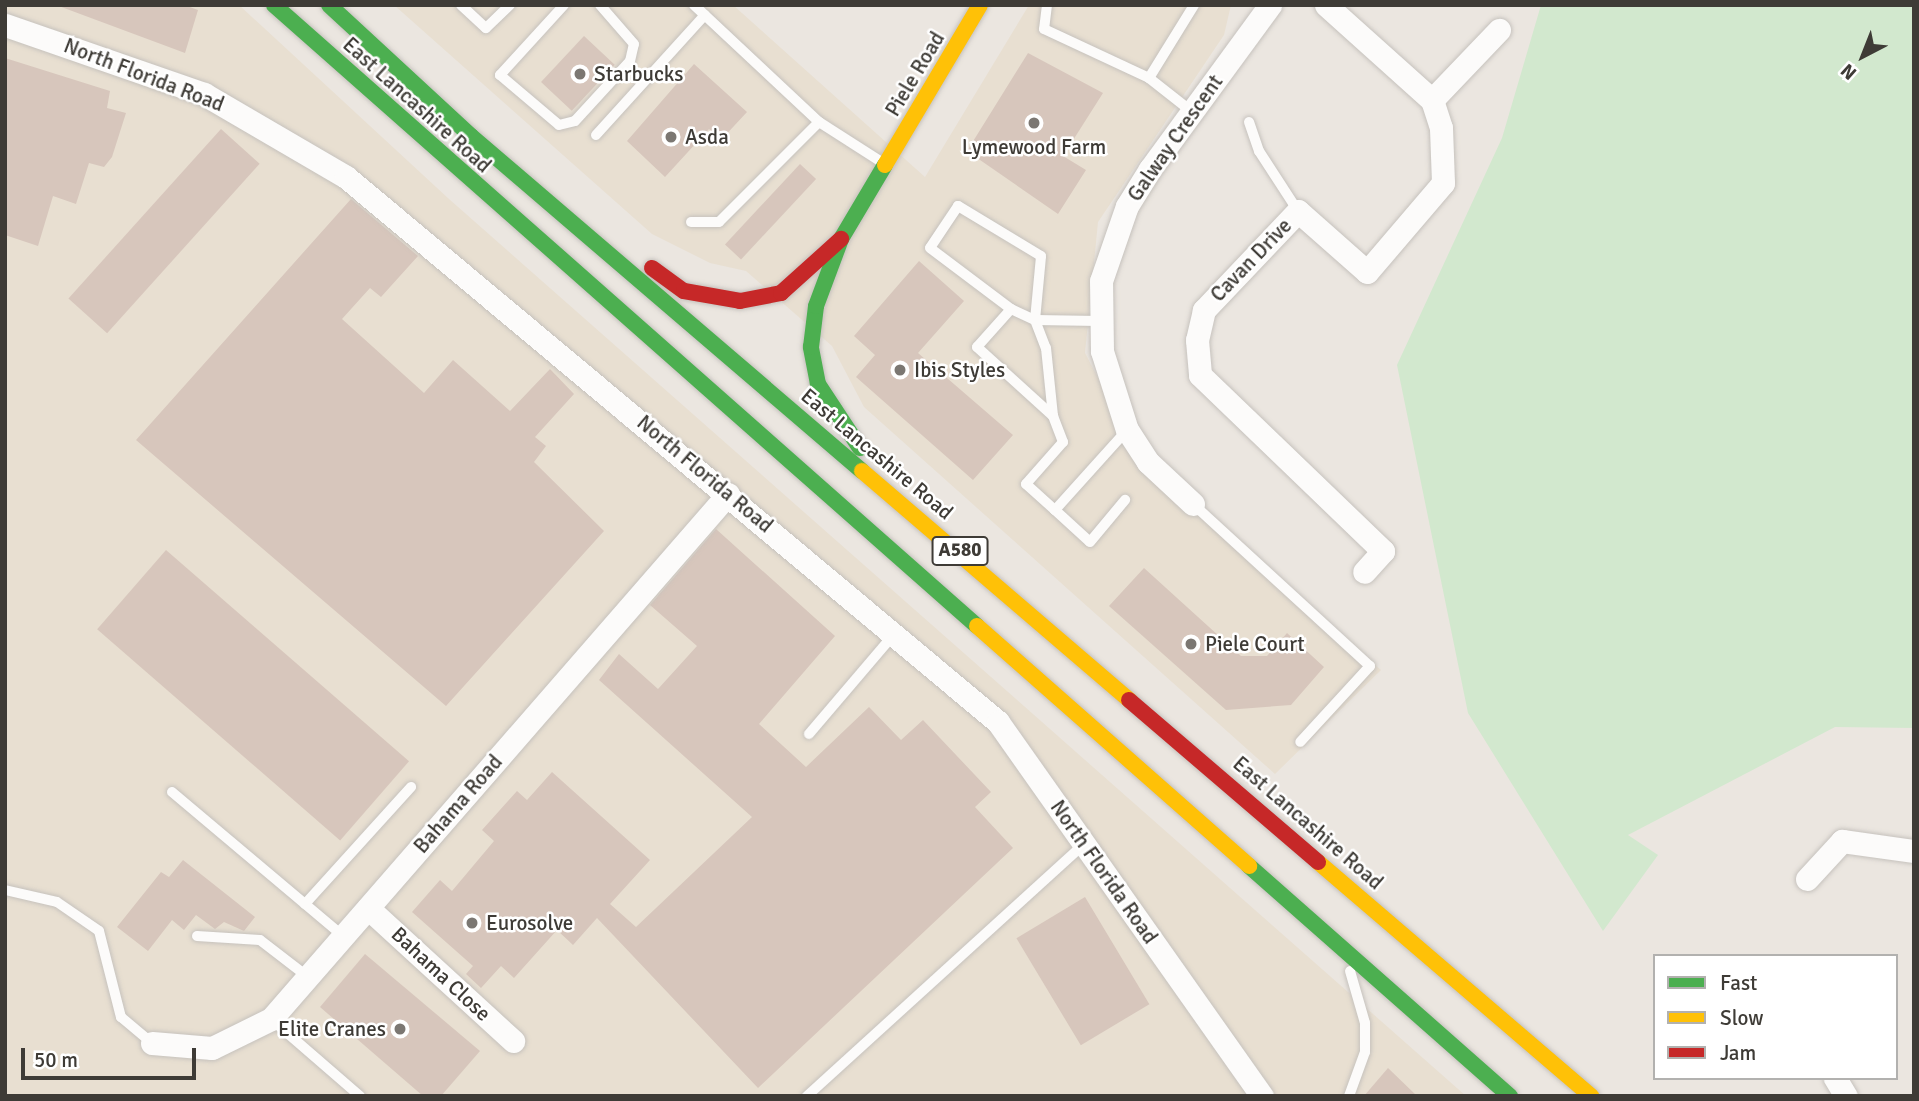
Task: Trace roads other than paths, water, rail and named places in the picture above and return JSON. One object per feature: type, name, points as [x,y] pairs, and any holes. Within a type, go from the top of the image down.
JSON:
[{"type":"main road","name":"East Lancashire Road","points":[[274,5],[1510,1096]]},
{"type":"main road","name":"East Lancashire Road","points":[[329,5],[471,136],[930,525],[1591,1096]]},
{"type":"main road","name":"Piele Road","points":[[841,239],[980,5]]},
{"type":"main road","points":[[471,136],[684,291],[740,301],[780,293],[841,239]]},
{"type":"main road","points":[[841,239],[816,306],[811,347],[818,384],[840,426],[930,525]]},
{"type":"main road","points":[[1517,1032],[1580,1096]]},
{"type":"street","name":"Galway Crescent","points":[[1193,504],[1148,462],[1127,430],[1112,393],[1099,321],[1101,281],[1128,206],[1192,111],[1269,5]]},
{"type":"street","points":[[1326,5],[1432,100],[1499,30]]},
{"type":"street","name":"North Florida Road","points":[[5,25],[204,94],[346,177],[998,722],[1262,1096]]},
{"type":"street","name":"Cavan Drive","points":[[1364,572],[1383,551],[1200,375],[1197,340],[1204,310],[1298,211],[1367,272],[1443,183],[1441,128],[1432,100]]},
{"type":"street","name":"Bahama Road","points":[[152,1043],[212,1048],[271,1019],[728,494]]},
{"type":"street","points":[[1807,879],[1842,841],[1914,851]]},
{"type":"street","name":"Bahama Close","points":[[368,908],[513,1041]]},
{"type":"street","points":[[1836,1080],[1846,1096]]},
{"type":"lane","points":[[461,5],[486,28],[510,5]]},
{"type":"lane","points":[[564,5],[500,75],[533,107],[559,125],[575,121],[630,61],[634,44],[600,5]]},
{"type":"lane","points":[[694,5],[819,122],[885,165]]},
{"type":"lane","points":[[1047,5],[1044,29],[1149,78],[1192,111]]},
{"type":"lane","points":[[1149,78],[1194,5]]},
{"type":"lane","points":[[596,135],[705,15]]},
{"type":"lane","points":[[691,222],[719,222],[819,122]]},
{"type":"lane","points":[[1249,122],[1255,143],[1298,211]]},
{"type":"lane","points":[[1099,321],[1035,320],[1011,309],[930,248],[958,205],[1041,256],[1035,320],[1046,348],[1053,416],[1063,442],[1026,484],[1090,542],[1125,500]]},
{"type":"lane","points":[[1011,309],[977,347],[1053,416]]},
{"type":"lane","points":[[1055,510],[1127,430]]},
{"type":"lane","points":[[1193,504],[1370,666],[1300,742]]},
{"type":"lane","points":[[809,734],[894,634]]},
{"type":"lane","points":[[305,904],[411,786]]},
{"type":"lane","points":[[172,792],[343,936]]},
{"type":"lane","points":[[807,1096],[1084,844]]},
{"type":"lane","points":[[5,890],[57,902],[94,925],[113,966],[111,987],[121,1017],[152,1043]]},
{"type":"lane","points":[[197,936],[260,940],[308,977]]},
{"type":"lane","points":[[1345,953],[1365,1023],[1362,1072],[1349,1096]]},
{"type":"lane","points":[[271,1019],[360,1096]]},
{"type":"place","name":"Starbucks","points":[[580,74]]},
{"type":"place","name":"Lymewood Farm","points":[[1034,123]]},
{"type":"place","name":"Asda","points":[[671,137]]},
{"type":"place","name":"Ibis Styles","points":[[900,370]]},
{"type":"place","name":"Piele Court","points":[[1191,644]]},
{"type":"place","name":"Eurosolve","points":[[472,923]]},
{"type":"place","name":"Elite Cranes","points":[[400,1029]]}]
